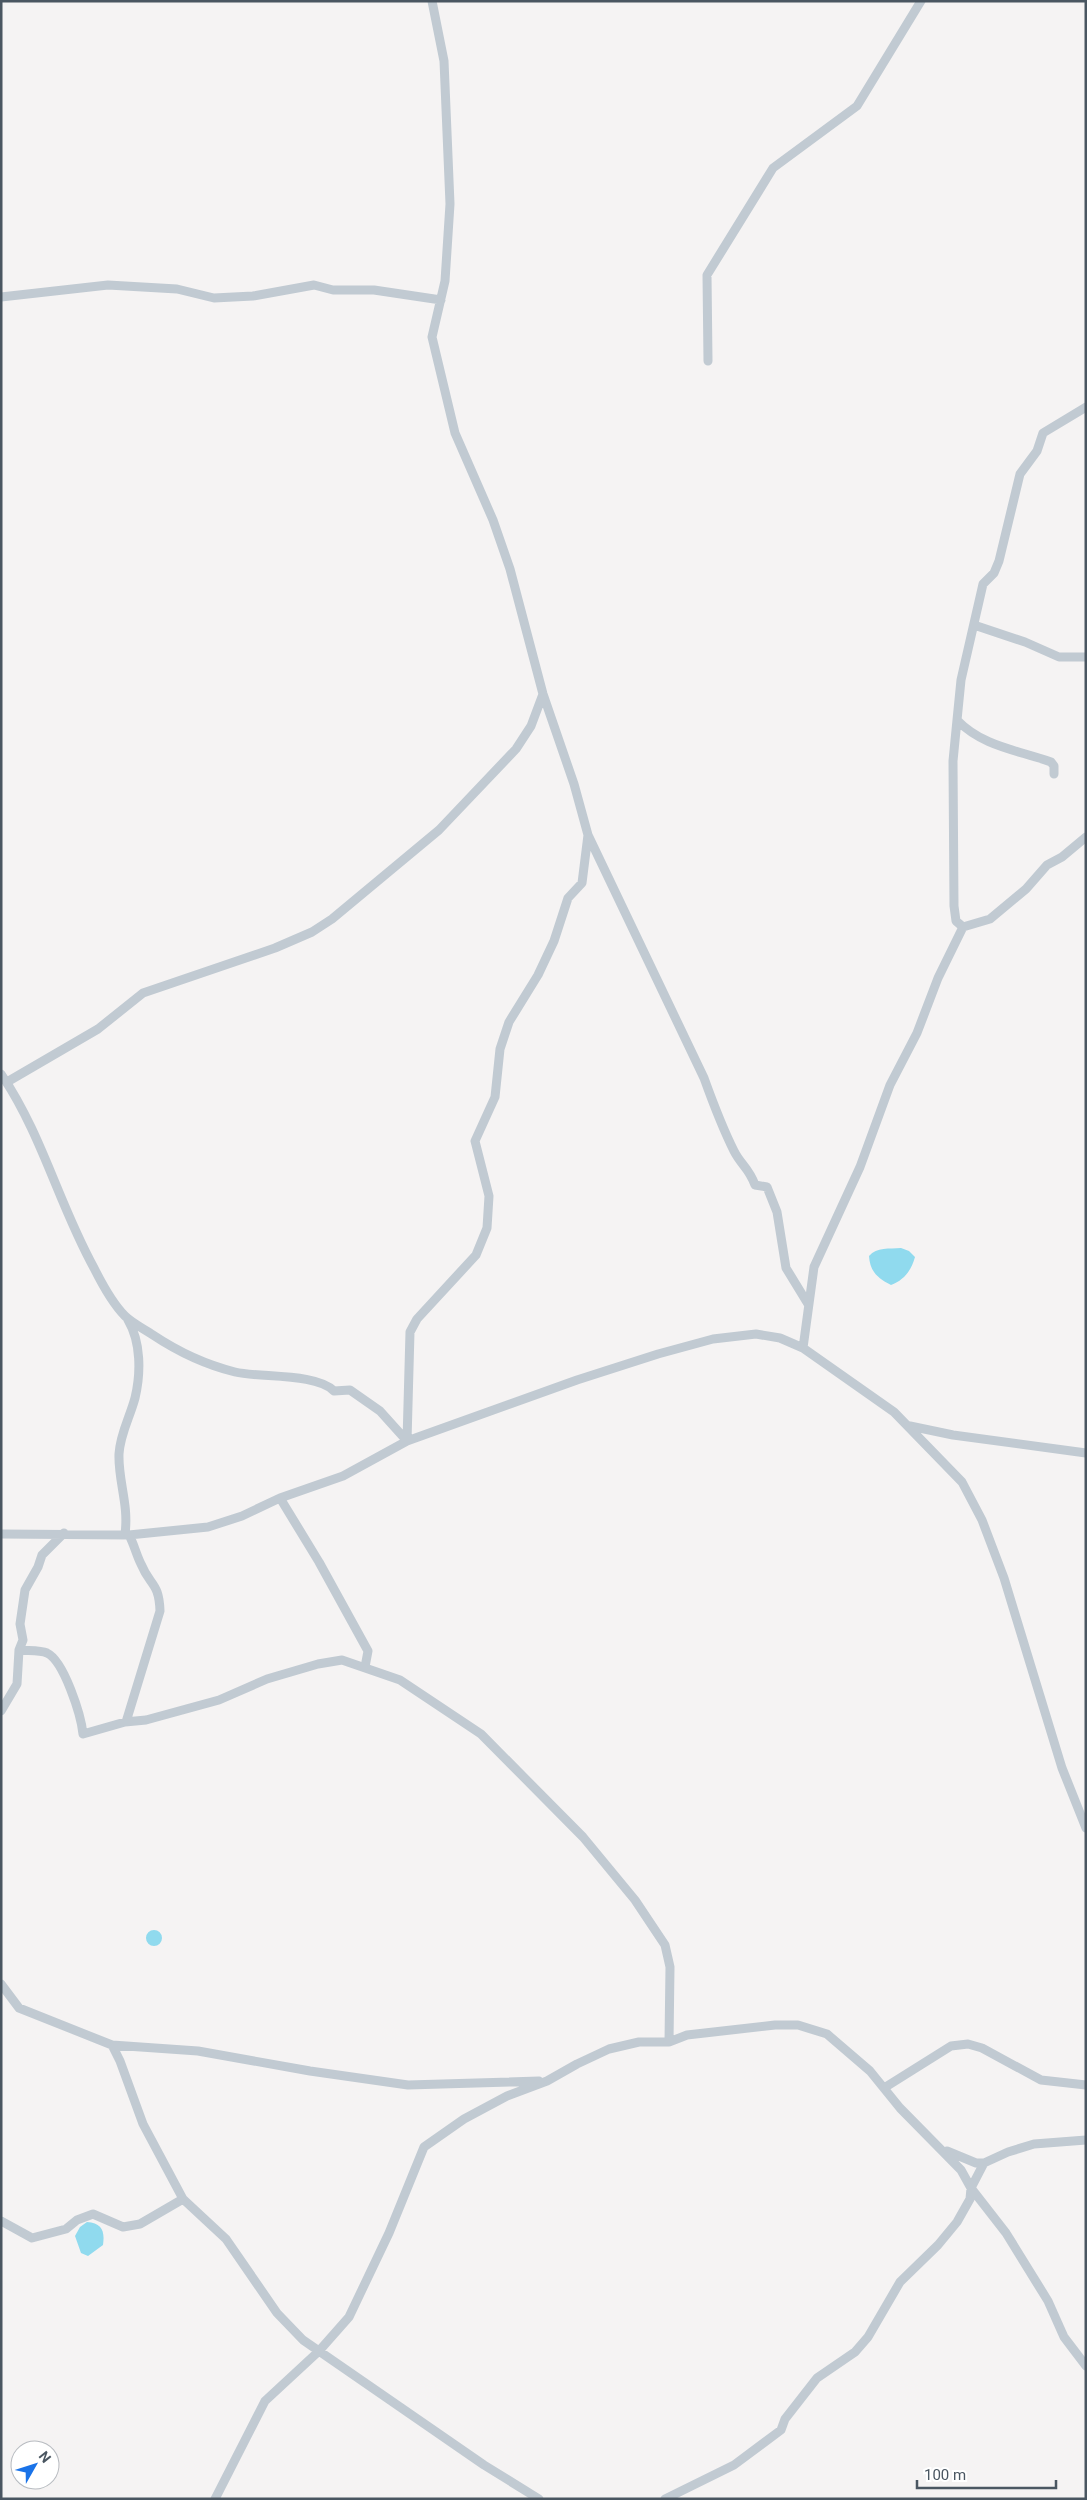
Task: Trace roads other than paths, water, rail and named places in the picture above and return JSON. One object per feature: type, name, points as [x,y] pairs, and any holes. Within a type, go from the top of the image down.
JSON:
[{"type":"street","points":[[432,1],[444,61],[450,204],[445,280],[432,338],[455,433],[493,520],[508,560],[544,694],[574,784],[588,835],[704,1078],[718,1118],[735,1154],[750,1171],[755,1184],[767,1187],[776,1212],[786,1268],[808,1304]]},
{"type":"street","points":[[708,362],[707,274],[773,168],[857,106],[921,1]]},
{"type":"street","points":[[1,297],[108,285],[177,289],[214,298],[253,296],[314,285],[333,290],[374,290],[441,300]]},
{"type":"street","points":[[963,927],[956,921],[954,906],[953,761],[961,680],[983,584],[994,573],[999,561],[1020,474],[1037,451],[1043,433],[1086,407]]},
{"type":"street","points":[[974,625],[1025,642],[1059,656],[1086,657]]},
{"type":"street","points":[[7,1082],[98,1029],[143,993],[275,948],[312,932],[332,919],[439,830],[516,749],[531,726],[544,694]]},
{"type":"street","points":[[957,720],[994,746],[1051,762],[1054,766],[1054,774]]},
{"type":"street","points":[[407,1440],[410,1332],[417,1319],[476,1255],[483,1242],[487,1228],[489,1196],[475,1141],[495,1097],[500,1049],[508,1022],[546,958],[568,898],[582,883],[588,835]]},
{"type":"street","points":[[803,1348],[814,1267],[860,1167],[890,1085],[917,1032],[938,978],[963,927],[990,919],[1026,889],[1048,865],[1086,838]]},
{"type":"street","points":[[1,1074],[27,1116],[83,1249],[105,1289],[134,1330],[138,1348],[139,1368],[135,1398],[124,1428],[119,1454],[128,1515],[127,1534],[136,1547],[141,1565],[160,1594],[160,1611],[126,1722]]},
{"type":"street","points":[[125,1316],[154,1336],[219,1368],[238,1373],[295,1378],[328,1385],[334,1391],[350,1390],[380,1411],[407,1440]]},
{"type":"street","points":[[1,1534],[17,1536],[64,1533],[127,1534],[208,1528],[242,1516],[280,1498],[343,1476],[407,1440],[577,1380],[658,1354],[713,1339],[756,1334],[780,1338],[803,1348],[910,1426],[962,1482],[982,1520],[1004,1578],[1062,1768],[1086,1828]]},
{"type":"street","points":[[910,1426],[953,1436],[1086,1452]]},
{"type":"street","points":[[280,1498],[320,1562],[368,1651],[365,1667]]},
{"type":"street","points":[[1,1711],[17,1684],[20,1650],[23,1640],[20,1624],[25,1590],[38,1567],[42,1555],[64,1533]]},
{"type":"street","points":[[20,1650],[46,1653],[58,1662],[70,1688],[83,1734],[126,1722],[146,1720],[219,1700],[267,1679],[318,1664],[342,1660],[400,1680],[481,1734],[583,1837],[636,1900],[665,1945],[670,1967],[669,2042]]},
{"type":"street","points":[[1,1984],[19,2008],[112,2045],[198,2051],[310,2071],[408,2085],[547,2081]]},
{"type":"street","points":[[215,2499],[265,2401],[319,2351],[349,2317],[389,2233],[424,2146],[464,2119],[507,2096],[547,2081],[609,2049],[639,2042],[669,2042],[687,2035],[775,2025],[798,2025],[827,2034],[870,2071],[912,2122],[940,2147],[961,2170],[971,2188],[1006,2233],[1048,2300],[1064,2338],[1086,2366]]},
{"type":"street","points":[[884,2088],[951,2046],[968,2044],[982,2048],[1041,2080],[1086,2085]]},
{"type":"street","points":[[112,2045],[120,2060],[143,2124],[183,2199],[226,2239],[277,2313],[304,2340],[319,2351],[484,2465],[539,2499]]},
{"type":"street","points":[[940,2147],[963,2158],[984,2162],[1034,2144],[1086,2140]]},
{"type":"street","points":[[665,2499],[734,2465],[781,2430],[784,2419],[817,2378],[854,2352],[868,2337],[900,2282],[938,2245],[957,2222],[970,2199],[971,2188],[984,2162]]},
{"type":"street","points":[[1,2221],[32,2238],[66,2229],[77,2220],[93,2214],[123,2227],[140,2224],[183,2199]]},
{"type":"water","points":[[901,1248],[909,1251],[915,1257],[906,1274],[891,1285],[875,1274],[869,1256],[879,1250]]},
{"type":"water","points":[[154,1930],[162,1938],[154,1946],[146,1938]]},
{"type":"water","points":[[87,2222],[96,2224],[103,2232],[103,2245],[88,2256],[81,2253],[75,2236],[80,2227]]}]
